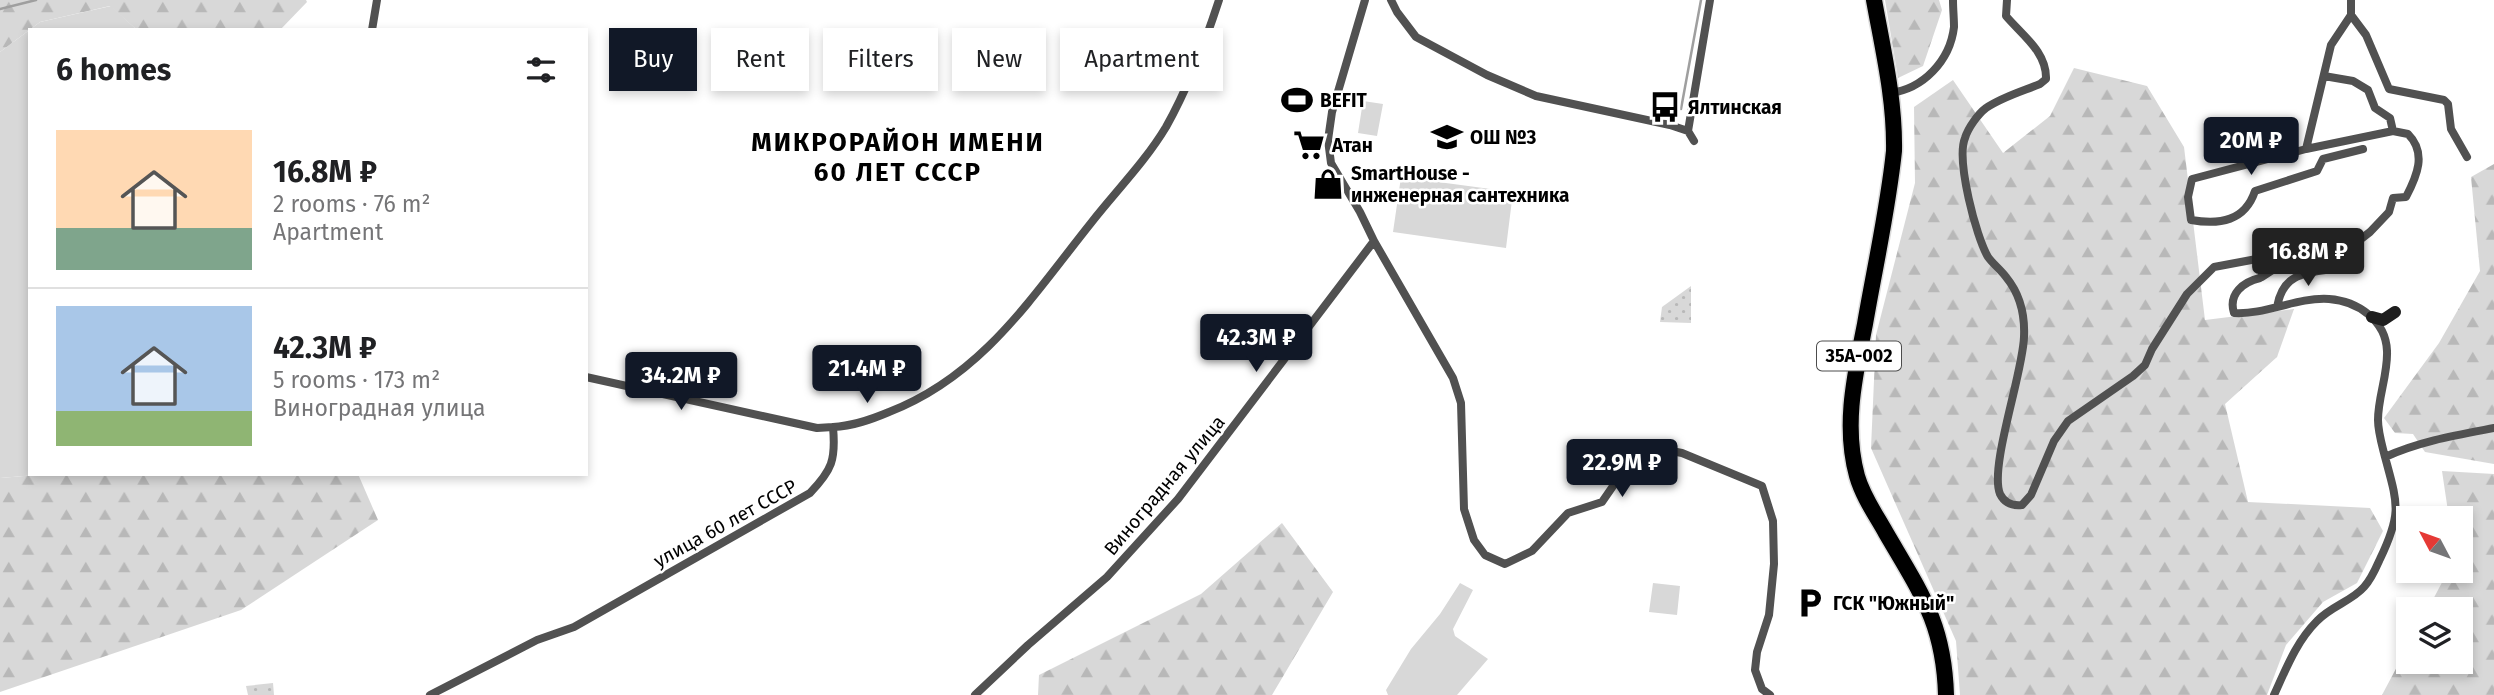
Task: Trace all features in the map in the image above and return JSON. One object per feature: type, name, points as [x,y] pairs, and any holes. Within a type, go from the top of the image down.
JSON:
[{"type":"highway","name":"35А-002","points":[[1874,0],[1895,129],[1894,151],[1852,396],[1851,445],[1858,480],[1866,499],[1928,605],[1944,655],[1946,695]]},
{"type":"main road","points":[[2372,317],[2383,320],[2395,312]]},
{"type":"street","points":[[372,28],[377,0]]},
{"type":"street","points":[[588,377],[817,428],[864,422],[902,407],[963,371],[981,356],[1017,317],[1154,146],[1180,99],[1219,0]]},
{"type":"street","points":[[1364,0],[1332,113],[1328,140],[1331,163],[1453,378],[1461,403],[1464,509],[1474,540],[1485,555],[1504,564],[1532,551],[1568,513],[1602,502],[1620,476],[1638,458],[1661,449],[1682,453],[1762,486],[1773,521],[1773,587],[1755,670],[1762,689],[1770,695]]},
{"type":"street","points":[[1391,0],[1416,37],[1487,75],[1536,96],[1688,131]]},
{"type":"street","points":[[1694,141],[1688,131],[1710,0]]},
{"type":"street","points":[[1890,93],[1905,92],[1916,86],[1940,65],[1948,50],[1954,28],[1953,0]]},
{"type":"street","points":[[2007,0],[2006,16],[2032,42],[2046,72],[2046,79],[1985,108],[1964,139],[1963,162],[1967,190],[1980,237],[1989,257],[2008,280],[2022,306],[2024,349],[2000,456],[1999,492],[2004,501],[2012,506],[2022,505],[2031,495],[2054,441],[2068,421],[2145,365],[2167,323],[2187,294],[2214,267],[2262,258],[2268,266],[2260,278]]},
{"type":"street","points":[[2306,149],[2331,45],[2351,15],[2351,0]]},
{"type":"street","points":[[2351,15],[2366,36],[2389,89],[2444,100],[2448,104],[2451,129],[2467,157]]},
{"type":"street","points":[[2324,76],[2353,81],[2368,90],[2375,108],[2390,118],[2393,131]]},
{"type":"street","points":[[2274,695],[2292,654],[2303,638],[2332,607],[2351,598],[2365,587],[2396,523],[2397,506],[2378,420],[2387,350],[2382,330],[2361,308],[2330,299],[2306,300],[2245,314],[2234,313],[2231,304],[2235,293],[2248,281],[2260,278],[2288,260],[2348,249],[2370,232],[2389,212],[2393,198],[2406,197],[2418,175],[2417,147],[2407,134],[2393,131],[2306,149],[2192,179],[2188,197],[2191,220],[2223,221],[2242,214],[2251,204],[2255,191],[2316,171],[2321,167],[2323,159],[2363,149]]},
{"type":"street","name":"Виноградная улица","points":[[975,695],[1028,645],[1107,578],[1178,499],[1374,241]]},
{"type":"street","points":[[2277,307],[2279,296],[2288,281],[2305,273],[2334,269]]},
{"type":"street","name":"улица 60 лет СССР","points":[[430,695],[537,640],[574,626],[810,493],[827,475],[835,447],[832,427]]},
{"type":"street","points":[[2385,457],[2431,440],[2494,428]]},
{"type":"green space","points":[[0,0],[307,2],[282,28],[135,28],[110,6],[40,22],[28,28],[28,31],[0,52]]},
{"type":"green space","points":[[1885,0],[1939,0],[1942,10],[1923,66],[1898,78]]},
{"type":"green space","points":[[111,6],[135,28],[32,28],[40,22]]},
{"type":"green space","points":[[28,31],[28,476],[0,478],[0,52]]},
{"type":"green space","points":[[2074,68],[2147,86],[2184,147],[2205,320],[2294,309],[2277,357],[2225,404],[2248,502],[2370,508],[2383,531],[2357,583],[2323,602],[2286,645],[2267,695],[1960,695],[1956,641],[1871,448],[1876,335],[1915,183],[1914,107],[1953,80],[2003,153],[2050,116]]},
{"type":"green space","points":[[1363,101],[1383,104],[1377,136],[1358,133]]},
{"type":"green space","points":[[2494,164],[2494,464],[2425,452],[2413,434],[2395,433],[2384,418],[2439,343],[2480,271],[2471,177]]},
{"type":"green space","points":[[1401,177],[1513,192],[1506,248],[1393,232]]},
{"type":"green space","points":[[1691,286],[1691,323],[1660,322],[1662,307]]},
{"type":"green space","points":[[2442,471],[2494,474],[2494,695],[2382,695],[2396,669],[2396,674],[2473,674],[2473,597],[2434,597],[2442,583],[2473,583],[2473,506],[2447,506]]},
{"type":"green space","points":[[28,476],[359,476],[378,520],[241,610],[0,692],[0,478]]},
{"type":"green space","points":[[1282,523],[1333,592],[1272,695],[1038,695],[1039,675],[1201,594]]},
{"type":"green space","points":[[1460,583],[1473,590],[1453,629],[1455,636],[1488,659],[1457,695],[1388,695],[1386,690],[1411,649],[1440,614]]},
{"type":"green space","points":[[1653,583],[1680,586],[1677,615],[1649,612]]},
{"type":"green space","points":[[273,683],[274,695],[248,695],[246,686]]},
{"type":"waterway","points":[[0,9],[36,0]]},
{"type":"waterway","points":[[1681,109],[1701,0]]},
{"type":"place","name":"BEFIT","points":[[1297,100]]},
{"type":"place","name":"Ялтинская","points":[[1665,107]]},
{"type":"place","name":"ОШ №3","points":[[1447,137]]},
{"type":"place","name":"Атан","points":[[1309,145]]},
{"type":"place","name":"SmartHouse - инженерная сантехника","points":[[1328,184]]},
{"type":"place","name":"ГСК \"Южный\"","points":[[1810,603]]},
{"type":"district","name":"МИКРОРАЙОН ИМЕНИ 60 ЛЕТ СССР","points":[[898,157]]}]
